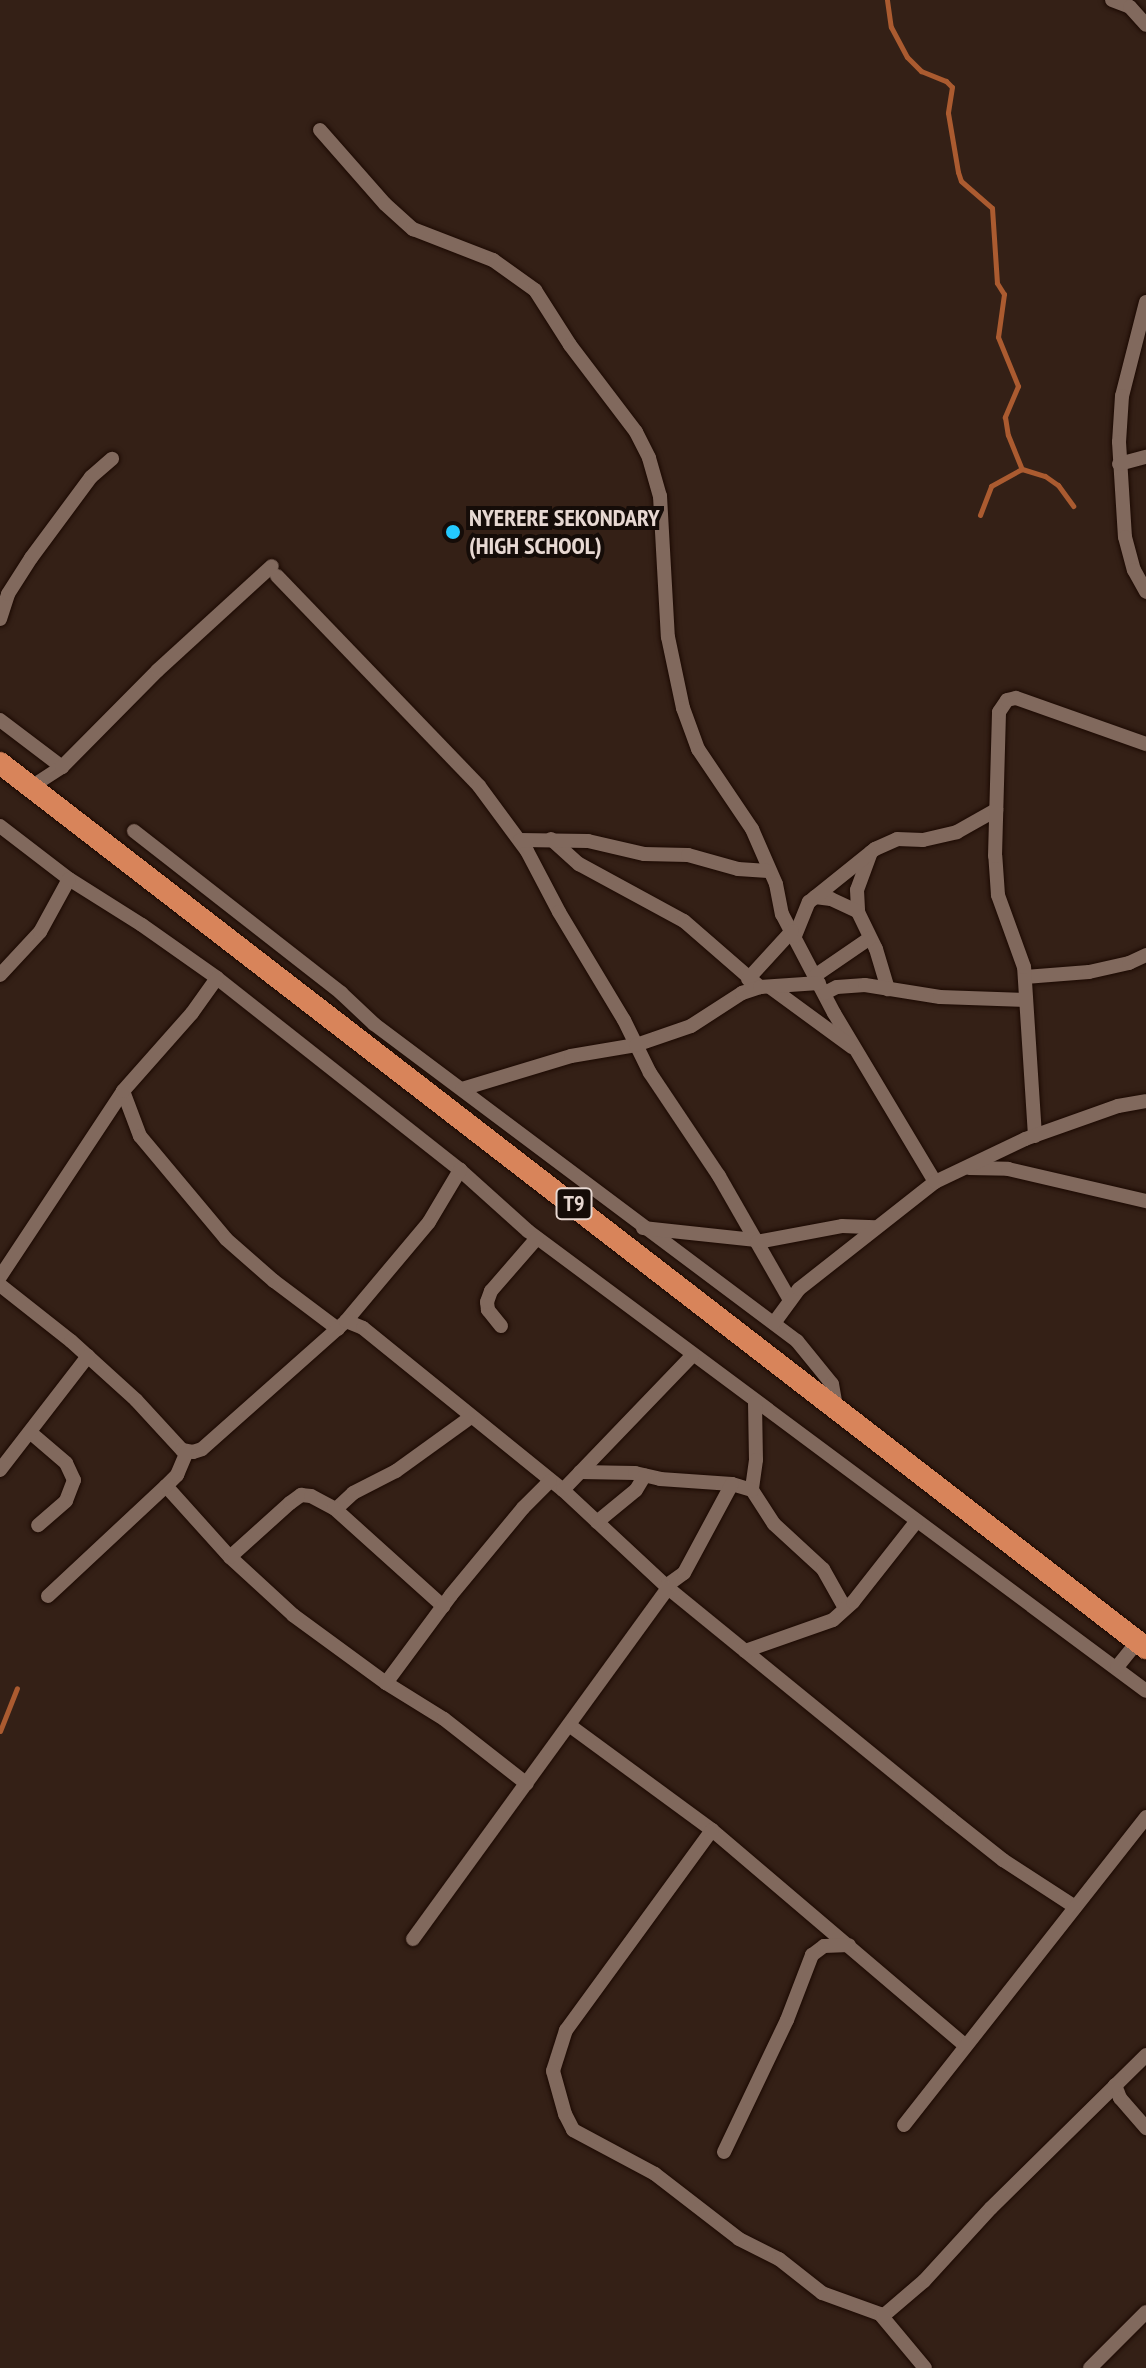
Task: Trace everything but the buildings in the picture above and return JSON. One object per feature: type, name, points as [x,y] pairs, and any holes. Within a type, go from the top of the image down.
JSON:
[{"type":"highway","name":"T9","points":[[0,763],[1142,1645]]},
{"type":"street","points":[[1112,0],[1135,12],[1146,25]]},
{"type":"street","points":[[1135,12],[1146,0]]},
{"type":"street","points":[[320,130],[385,204],[413,229],[493,260],[535,290],[570,345],[636,432],[649,458],[660,496],[668,637],[683,708],[698,749],[752,829],[776,884],[782,914],[856,1050],[935,1182]]},
{"type":"street","points":[[1146,302],[1122,396],[1119,464],[1125,537],[1134,570],[1146,592]]},
{"type":"street","points":[[1119,464],[1146,457]]},
{"type":"street","points":[[0,619],[8,594],[31,558],[91,477],[112,459]]},
{"type":"street","points":[[31,787],[62,767],[158,670],[274,571],[479,786],[520,840],[650,1073],[719,1176],[790,1300]]},
{"type":"street","points":[[1035,1136],[1025,977],[1019,947],[998,895],[996,810],[999,712],[1007,700],[1016,698],[1146,744]]},
{"type":"street","points":[[0,720],[62,767]]},
{"type":"street","points":[[462,1089],[571,1056],[636,1045],[691,1026],[759,984],[794,934],[809,902],[871,852],[897,839],[923,840],[957,832],[996,810]]},
{"type":"street","points":[[0,826],[69,879],[217,978],[460,1170],[537,1238],[1146,1691]]},
{"type":"street","points":[[134,831],[250,926],[341,993],[374,1024],[774,1323],[820,1365],[832,1384],[836,1407]]},
{"type":"street","points":[[551,839],[579,864],[684,921],[759,984],[856,1050]]},
{"type":"street","points":[[520,840],[588,841],[644,854],[688,855],[738,869],[768,871]]},
{"type":"street","points":[[871,852],[857,890],[857,911],[888,989]]},
{"type":"street","points":[[0,975],[40,932],[69,879]]},
{"type":"street","points":[[815,897],[831,899],[857,911]]},
{"type":"street","points":[[820,984],[870,938]]},
{"type":"street","points":[[1025,977],[1089,972],[1129,963],[1146,955]]},
{"type":"street","points":[[0,1277],[123,1091],[192,1013],[217,978]]},
{"type":"street","points":[[759,984],[820,984],[940,997],[1026,1000]]},
{"type":"street","points":[[123,1091],[140,1136],[226,1239],[274,1281],[342,1325],[363,1328],[556,1486],[667,1587],[745,1651],[1003,1860],[1075,1907]]},
{"type":"street","points":[[774,1323],[790,1300],[875,1227],[935,1182],[1035,1136],[1118,1106],[1146,1101]]},
{"type":"street","points":[[964,1168],[1008,1169],[1146,1201]]},
{"type":"street","points":[[187,1452],[202,1449],[342,1325],[429,1222],[460,1170]]},
{"type":"street","points":[[643,1228],[756,1241],[842,1226],[875,1227]]},
{"type":"street","points":[[501,1326],[488,1310],[491,1291],[537,1238]]},
{"type":"street","points":[[0,1285],[88,1356],[187,1452]]},
{"type":"street","points":[[0,1470],[88,1356]]},
{"type":"street","points":[[386,1683],[443,1606],[523,1508],[580,1472],[692,1356]]},
{"type":"street","points":[[752,1490],[756,1460],[755,1403]]},
{"type":"street","points":[[336,1509],[353,1493],[396,1471],[471,1417]]},
{"type":"street","points":[[31,1433],[66,1463],[74,1480],[66,1501],[38,1525]]},
{"type":"street","points":[[48,1596],[177,1475],[187,1452]]},
{"type":"street","points":[[580,1472],[732,1484],[752,1490],[774,1524],[823,1569],[845,1608]]},
{"type":"street","points":[[597,1522],[636,1490],[645,1475]]},
{"type":"street","points":[[413,1939],[667,1587],[684,1573],[732,1484]]},
{"type":"street","points":[[166,1486],[230,1557],[293,1615],[386,1683],[444,1719],[527,1784]]},
{"type":"street","points":[[230,1557],[301,1495],[320,1498],[443,1606]]},
{"type":"street","points":[[745,1651],[833,1620],[916,1522]]},
{"type":"street","points":[[1117,1667],[1142,1645]]},
{"type":"street","points":[[569,1725],[712,1830],[966,2046]]},
{"type":"street","points":[[904,2125],[1146,1817]]},
{"type":"street","points":[[712,1830],[566,2030],[553,2071],[565,2114],[573,2130],[655,2174],[739,2239],[779,2259],[822,2293],[883,2316],[925,2368]]},
{"type":"street","points":[[724,2152],[787,2020],[812,1955],[824,1946],[849,1945]]},
{"type":"street","points":[[883,2316],[924,2281],[991,2208],[1146,2055]]},
{"type":"street","points":[[1115,2085],[1120,2098],[1146,2128]]},
{"type":"street","points":[[1090,2368],[1146,2312]]},
{"type":"waterway","points":[[887,0],[891,27],[907,57],[921,71],[946,81],[952,87],[948,113],[958,172],[961,181],[992,208],[997,283],[1004,294],[998,337],[1018,386],[1005,417],[1008,435],[1022,469]]},
{"type":"waterway","points":[[980,515],[991,486],[1022,469],[1045,476],[1058,485],[1073,506]]},
{"type":"waterway","points":[[0,1731],[17,1688]]},
{"type":"place","name":"NYERERE SEKONDARY (HIGH SCHOOL)","points":[[453,532]]}]
